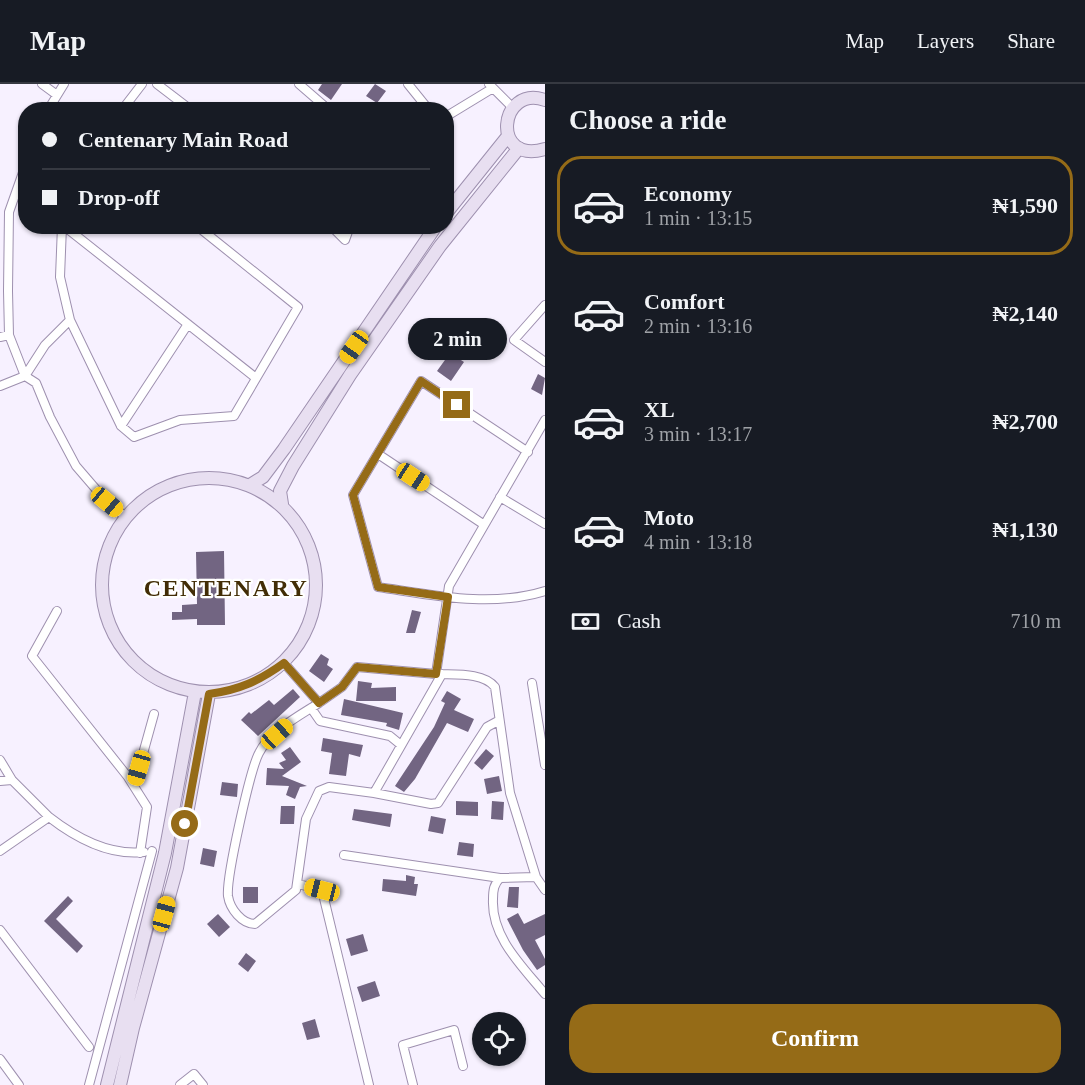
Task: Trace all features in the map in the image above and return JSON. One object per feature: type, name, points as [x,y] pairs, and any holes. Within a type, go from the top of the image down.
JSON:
[{"type":"street","points":[[42,84],[57,95]]},
{"type":"street","points":[[53,102],[64,84]]},
{"type":"street","points":[[128,102],[142,84]]},
{"type":"street","points":[[157,84],[181,102]]},
{"type":"street","points":[[299,84],[320,102]]},
{"type":"street","points":[[408,84],[423,102]]},
{"type":"street","points":[[454,111],[491,86],[512,107]]},
{"type":"street","points":[[545,100],[525,98],[512,107],[506,121],[508,136],[519,148],[528,152],[545,150]]},
{"type":"street","points":[[454,203],[508,136]]},
{"type":"street","points":[[454,229],[519,148]]},
{"type":"street","points":[[18,187],[9,212],[4,336],[25,376],[36,383],[76,466],[107,502],[126,517]]},
{"type":"street","points":[[63,234],[60,277],[70,320],[121,426],[134,437],[180,420],[234,416],[298,307],[207,234]]},
{"type":"street","points":[[73,234],[256,378]]},
{"type":"street","points":[[250,485],[263,477],[284,449],[431,234]]},
{"type":"street","points":[[282,504],[280,490],[293,466],[350,375],[450,234]]},
{"type":"street","points":[[545,305],[514,340],[545,362]]},
{"type":"street","points":[[0,386],[25,376],[45,345],[70,320]]},
{"type":"street","points":[[121,426],[188,324]]},
{"type":"street","points":[[528,452],[421,381],[353,495],[378,587],[448,597],[508,600],[545,591]]},
{"type":"street","points":[[374,793],[439,674],[449,586],[483,524],[544,423]]},
{"type":"street","points":[[378,454],[483,524]]},
{"type":"street","points":[[215,478],[250,485],[282,504],[304,536],[314,562],[316,589],[312,616],[301,642],[284,663],[262,680],[236,690],[209,694],[195,693],[170,686],[142,669],[129,657],[114,637],[105,613],[102,588],[104,562],[112,538],[126,517],[151,495],[190,479],[215,478]]},
{"type":"street","points":[[500,497],[545,524]]},
{"type":"street","points":[[57,611],[32,656],[134,786],[147,807],[140,853]]},
{"type":"street","points":[[284,663],[315,706],[320,721],[390,736],[401,745]]},
{"type":"street","points":[[498,721],[487,726],[438,803],[431,804],[329,787],[319,791],[306,819],[298,884],[291,894],[255,924],[246,922],[231,906],[228,894],[231,871],[257,757],[264,745],[342,687],[357,667],[490,680],[495,687],[510,793],[537,877],[545,890]]},
{"type":"street","points":[[532,682],[545,765]]},
{"type":"street","points":[[107,1085],[165,853],[195,693]]},
{"type":"street","points":[[120,1085],[133,1028],[177,868],[209,694]]},
{"type":"street","points":[[134,786],[154,714]]},
{"type":"street","points":[[0,760],[12,780],[49,817],[74,836],[123,854],[152,851],[165,853]]},
{"type":"street","points":[[0,781],[12,780]]},
{"type":"street","points":[[0,851],[49,817]]},
{"type":"street","points":[[89,1085],[152,851]]},
{"type":"street","points":[[344,855],[500,878],[537,877]]},
{"type":"street","points":[[500,878],[494,887],[493,921],[512,953],[545,994]]},
{"type":"street","points":[[298,884],[322,890],[369,1085]]},
{"type":"street","points":[[0,930],[88,1047]]},
{"type":"street","points":[[413,1085],[403,1045],[454,1030],[463,1066]]},
{"type":"street","points":[[0,1059],[19,1085]]},
{"type":"street","points":[[180,1085],[194,1074],[203,1085]]},
{"type":"building","points":[[322,84],[342,84],[331,100],[318,90]]},
{"type":"building","points":[[375,84],[386,91],[378,102],[366,96]]},
{"type":"building","points":[[450,353],[464,362],[451,381],[437,371]]},
{"type":"building","points":[[538,374],[545,378],[542,395],[531,389]]},
{"type":"building","points":[[224,551],[225,625],[197,625],[197,619],[172,620],[172,612],[182,612],[182,605],[197,604],[196,552]]},
{"type":"building","points":[[412,610],[421,612],[415,633],[406,633]]},
{"type":"building","points":[[321,654],[329,659],[327,665],[333,669],[324,682],[309,671]]},
{"type":"building","points":[[358,681],[372,683],[371,688],[396,687],[396,701],[356,701]]},
{"type":"building","points":[[293,689],[300,697],[258,736],[241,720],[249,712],[251,714],[269,700],[274,705]]},
{"type":"building","points":[[447,691],[461,699],[454,710],[474,719],[468,732],[447,723],[415,779],[404,792],[395,786],[434,727],[445,703],[441,701]]},
{"type":"building","points":[[344,699],[403,713],[399,730],[386,726],[387,723],[341,715]]},
{"type":"building","points":[[323,738],[363,745],[360,757],[349,754],[346,776],[329,774],[332,753],[321,751]]},
{"type":"building","points":[[290,747],[301,762],[282,776],[307,786],[300,787],[295,799],[286,795],[289,786],[266,785],[267,768],[284,769],[279,763],[286,760],[281,753]]},
{"type":"building","points":[[486,749],[494,756],[482,770],[474,763]]},
{"type":"building","points":[[499,776],[502,791],[487,794],[484,779]]},
{"type":"building","points":[[222,782],[238,784],[237,797],[220,795]]},
{"type":"building","points":[[456,801],[478,802],[478,816],[456,815]]},
{"type":"building","points":[[492,801],[504,802],[503,820],[491,819]]},
{"type":"building","points":[[281,806],[295,806],[294,824],[280,824]]},
{"type":"building","points":[[354,809],[392,814],[390,827],[352,820]]},
{"type":"building","points":[[431,816],[446,819],[443,834],[428,831]]},
{"type":"building","points":[[459,842],[474,844],[473,857],[457,855]]},
{"type":"building","points":[[203,848],[217,851],[214,867],[200,864]]},
{"type":"building","points":[[406,875],[415,877],[414,884],[418,884],[416,896],[382,891],[383,879],[406,881]]},
{"type":"building","points":[[243,887],[258,887],[258,903],[243,903]]},
{"type":"building","points":[[509,887],[519,887],[518,908],[507,907]]},
{"type":"building","points":[[68,896],[73,901],[56,919],[83,946],[77,953],[44,921]]},
{"type":"building","points":[[518,913],[524,924],[545,914],[545,935],[535,940],[545,959],[545,965],[537,970],[523,950],[507,919]]},
{"type":"building","points":[[218,914],[230,927],[219,937],[207,924]]},
{"type":"building","points":[[363,934],[368,951],[351,956],[346,939]]},
{"type":"building","points":[[246,953],[256,961],[248,972],[238,964]]},
{"type":"building","points":[[375,981],[380,996],[362,1002],[357,987]]},
{"type":"building","points":[[315,1019],[320,1037],[307,1040],[302,1023]]},
{"type":"district","name":"CENTENARY","points":[[226,588]]},
{"type":"route","points":[[185,824],[209,694],[236,690],[262,680],[284,663],[319,703],[342,687],[357,667],[436,674],[448,597],[378,587],[353,495],[421,381],[457,405]]}]
